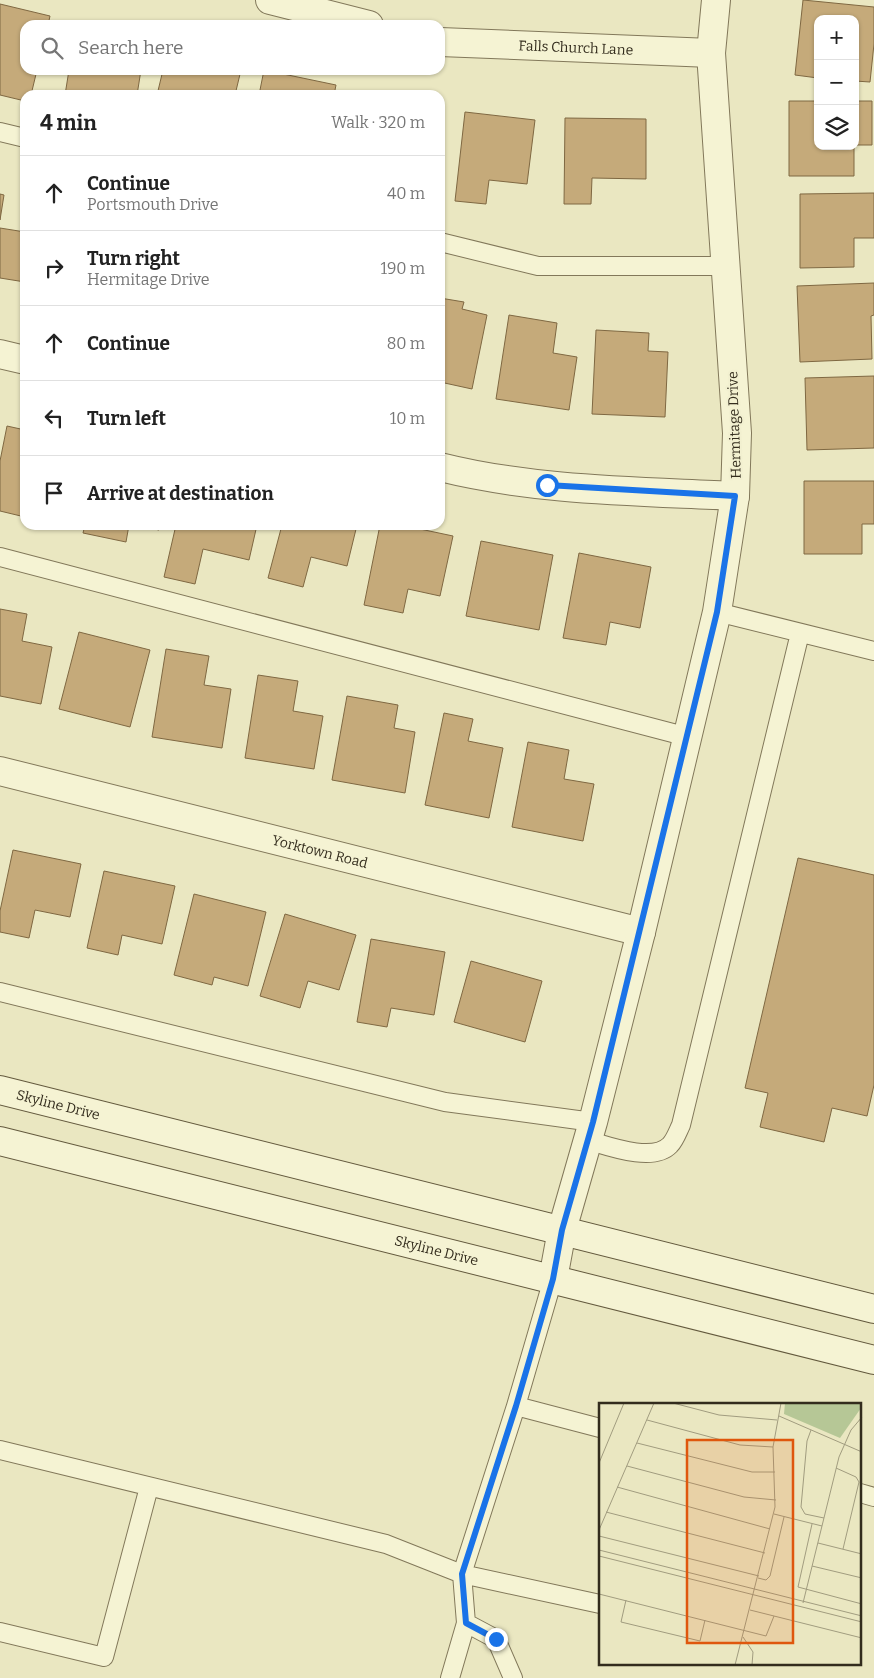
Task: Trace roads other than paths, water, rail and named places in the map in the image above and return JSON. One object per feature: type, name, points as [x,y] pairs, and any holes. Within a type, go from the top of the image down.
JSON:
[{"type":"street","points":[[270,0],[349,20]]},
{"type":"street","name":"Hermitage Drive","points":[[553,1279],[562,1230],[590,1131],[641,932],[688,737],[717,612],[735,496],[737,433],[711,53],[716,0]]},
{"type":"street","name":"Falls Church Lane","points":[[445,42],[711,53]]},
{"type":"street","points":[[0,354],[20,359]]},
{"type":"street","points":[[445,467],[470,474],[547,485],[735,496]]},
{"type":"street","name":"Yorktown Road","points":[[0,771],[641,932]]},
{"type":"street","name":"Skyline Drive","points":[[0,1090],[874,1309]]},
{"type":"street","name":"Skyline Drive","points":[[0,1141],[874,1360]]},
{"type":"lane","points":[[0,132],[20,137]]},
{"type":"lane","points":[[445,243],[538,266],[725,266]]},
{"type":"lane","points":[[0,557],[688,737]]},
{"type":"lane","points":[[717,612],[874,651]]},
{"type":"lane","points":[[0,992],[445,1102],[590,1131],[625,1150],[652,1154],[670,1146],[681,1124],[800,633]]},
{"type":"lane","points":[[450,1678],[466,1623],[462,1574],[516,1406],[553,1279]]},
{"type":"lane","points":[[516,1406],[599,1428]]},
{"type":"lane","points":[[0,1450],[386,1544],[462,1574],[599,1604]]},
{"type":"lane","points":[[0,1632],[104,1658],[149,1487]]},
{"type":"lane","points":[[466,1623],[496,1639],[513,1678]]}]
